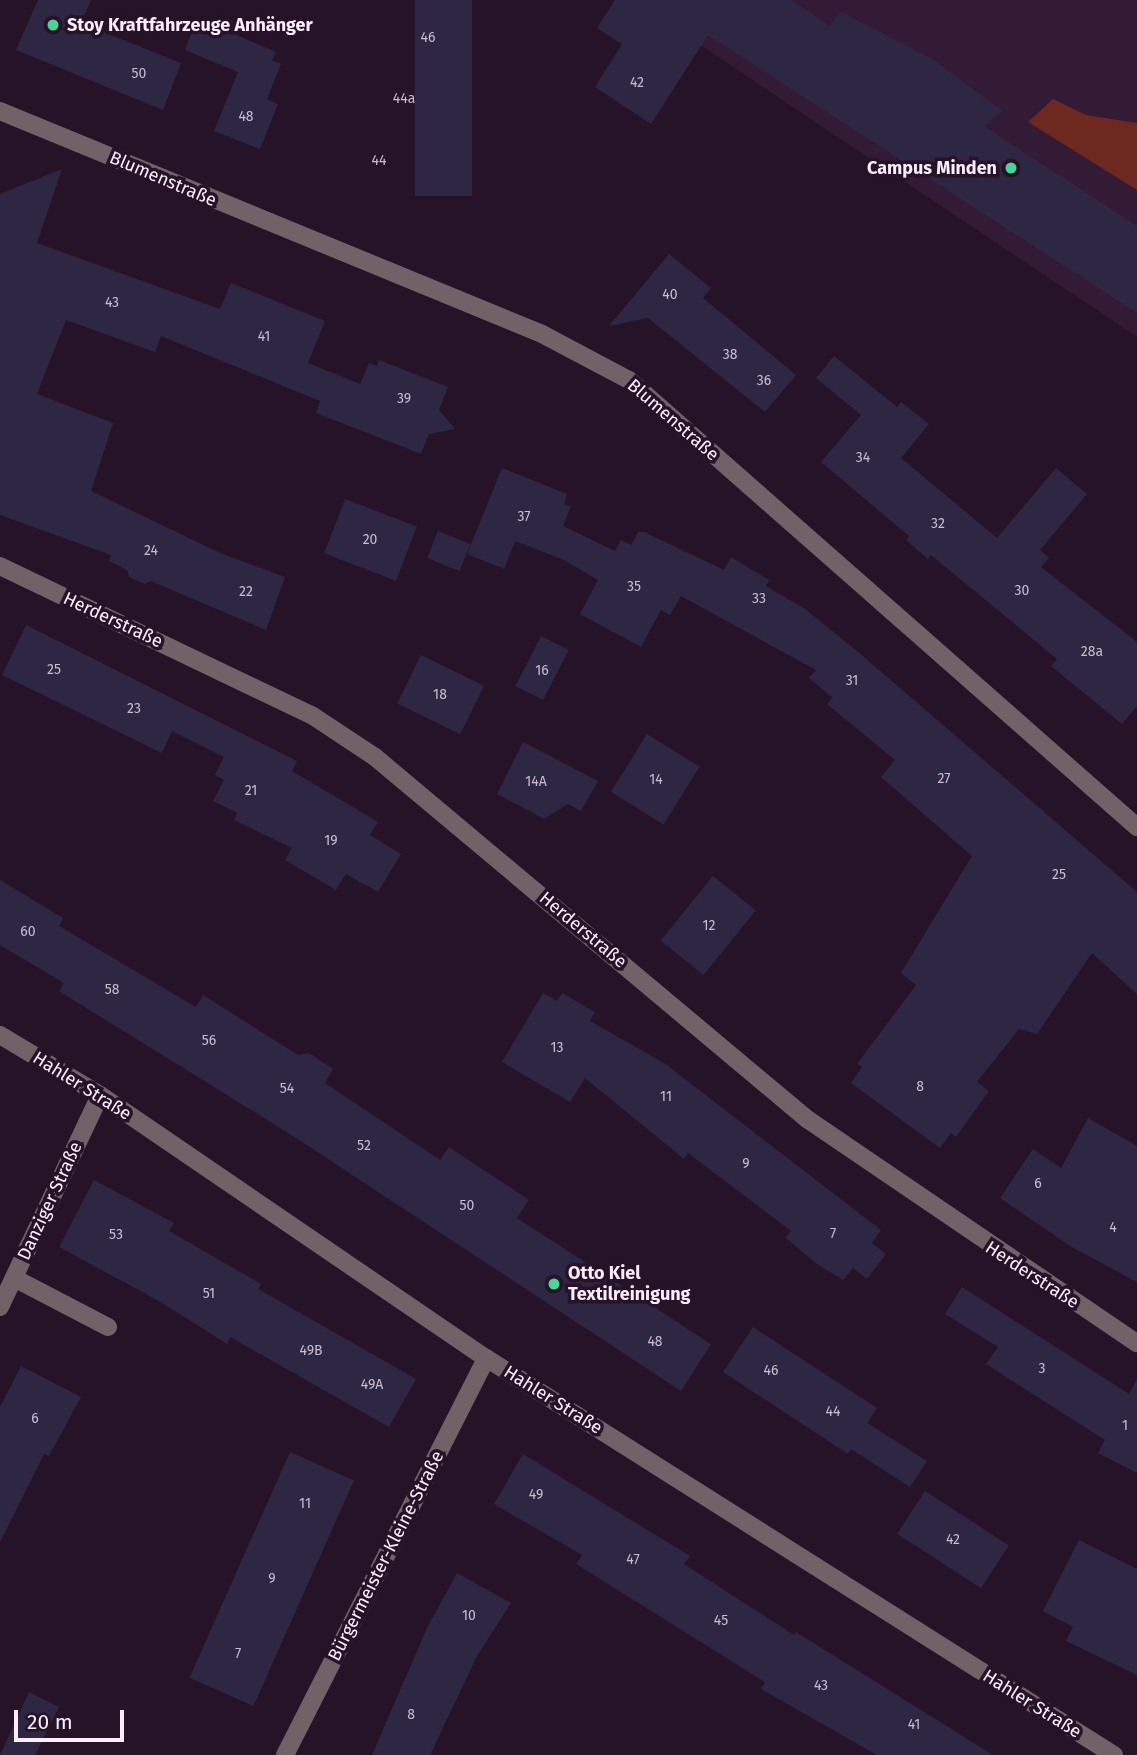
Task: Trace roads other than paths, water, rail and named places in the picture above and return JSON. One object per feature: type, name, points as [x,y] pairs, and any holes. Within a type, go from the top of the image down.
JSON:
[{"type":"street","name":"Blumenstraße","points":[[0,111],[542,334],[629,380],[1137,827]]},
{"type":"street","name":"Herderstraße","points":[[0,566],[313,716],[375,757],[807,1119],[1137,1343]]},
{"type":"street","name":"Hahler Straße","points":[[0,1035],[100,1095],[486,1358],[1114,1755]]},
{"type":"street","name":"Danziger Straße","points":[[0,1307],[100,1095]]},
{"type":"street","points":[[14,1278],[108,1327]]},
{"type":"street","name":"Bürgermeister-Kleine-Straße","points":[[285,1755],[486,1358]]},
{"type":"place","name":"Stoy Kraftfahrzeuge Anhänger","points":[[53,25]]},
{"type":"place","name":"Campus Minden","points":[[1011,168]]},
{"type":"place","name":"Otto Kiel Textilreinigung","points":[[554,1284]]}]
